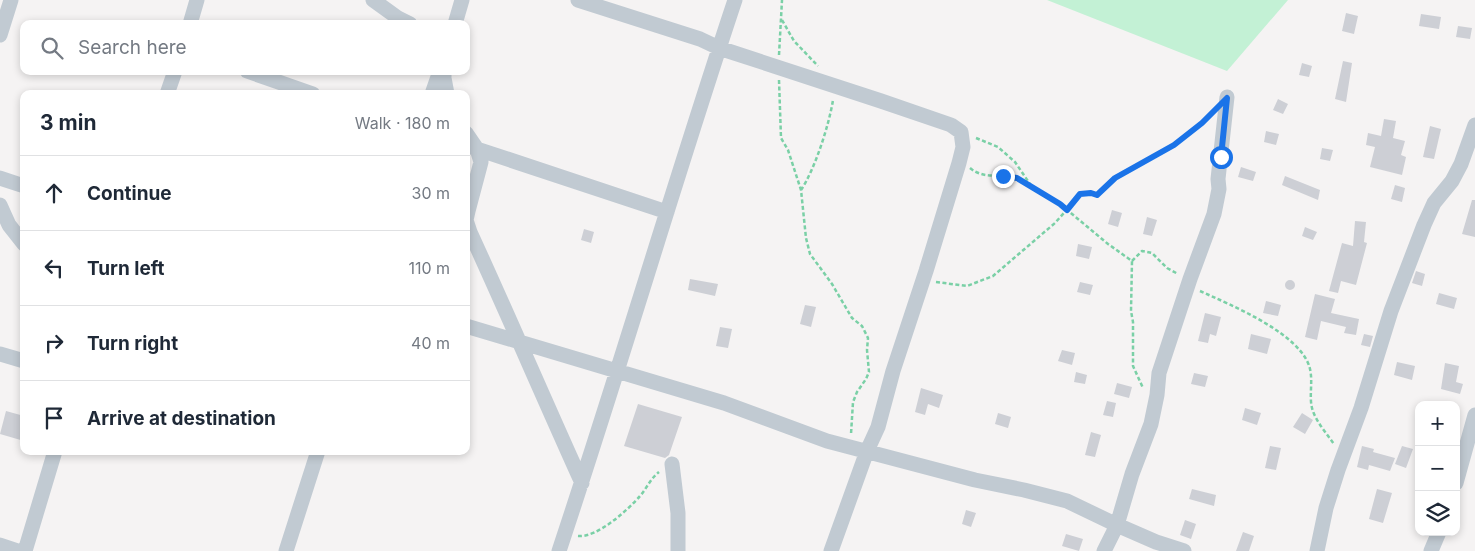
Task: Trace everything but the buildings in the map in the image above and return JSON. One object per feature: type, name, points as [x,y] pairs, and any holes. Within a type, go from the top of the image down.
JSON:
[{"type":"street","points":[[0,35],[11,0]]},
{"type":"street","points":[[191,20],[197,0]]},
{"type":"street","points":[[372,0],[402,20]]},
{"type":"street","points":[[456,20],[462,0]]},
{"type":"street","points":[[578,0],[700,39],[719,48],[951,125],[962,132],[960,160],[893,372],[878,427],[860,449],[831,551]]},
{"type":"street","points":[[558,551],[582,483],[666,212],[735,0]]},
{"type":"street","points":[[168,90],[173,75]]},
{"type":"street","points":[[258,75],[302,90]]},
{"type":"street","points":[[433,90],[439,75]]},
{"type":"street","points":[[444,75],[446,90]]},
{"type":"street","points":[[1104,551],[1117,526],[1132,474],[1151,424],[1159,373],[1214,214],[1219,189],[1218,179],[1227,98]]},
{"type":"street","points":[[1317,551],[1326,508],[1392,311],[1424,225],[1434,203],[1452,181],[1461,164],[1475,125]]},
{"type":"street","points":[[472,147],[666,212]]},
{"type":"street","points":[[470,205],[481,162],[472,147]]},
{"type":"street","points":[[0,178],[20,185]]},
{"type":"street","points":[[0,206],[9,226],[20,239]]},
{"type":"street","points":[[470,232],[582,483]]},
{"type":"street","points":[[470,327],[724,403],[827,441],[975,480],[1067,501],[1117,526],[1184,551]]},
{"type":"street","points":[[0,354],[20,360]]},
{"type":"street","points":[[1460,469],[1475,416]]},
{"type":"street","points":[[25,551],[54,455]]},
{"type":"street","points":[[286,551],[317,455]]},
{"type":"street","points":[[672,464],[678,512],[678,551]]},
{"type":"street","points":[[1431,551],[1437,536]]},
{"type":"street","points":[[0,545],[18,551]]},
{"type":"path","points":[[779,63],[782,0]]},
{"type":"path","points":[[782,20],[794,41],[826,75],[830,84],[833,101],[809,178],[801,190]]},
{"type":"path","points":[[779,77],[778,96],[781,138],[788,150],[801,190],[806,238],[810,254],[832,284],[852,318],[862,326],[868,338],[867,360],[869,372],[853,402],[851,432],[860,449]]},
{"type":"path","points":[[922,282],[929,281],[967,286],[993,276],[1055,223],[1080,194],[1091,193],[1097,195],[1115,178],[1174,145],[1202,123],[1227,98]]},
{"type":"path","points":[[959,131],[998,147],[1015,162],[1032,187]]},
{"type":"path","points":[[960,160],[976,173],[988,176],[1017,178],[1060,204],[1108,244],[1132,261]]},
{"type":"path","points":[[1144,390],[1133,366],[1133,322],[1130,311],[1132,261],[1142,252],[1152,253],[1167,268],[1190,279],[1200,290],[1274,328],[1290,340],[1303,354],[1310,368],[1312,408],[1323,428],[1344,453]]},
{"type":"path","points":[[566,530],[575,536],[593,534],[614,521],[640,496],[653,476],[672,464]]},
{"type":"green space","points":[[1047,0],[1288,0],[1227,71]]},
{"type":"route","points":[[1003,176],[1017,178],[1067,210],[1080,194],[1091,193],[1097,195],[1115,178],[1174,145],[1202,123],[1227,98],[1221,157]]}]
